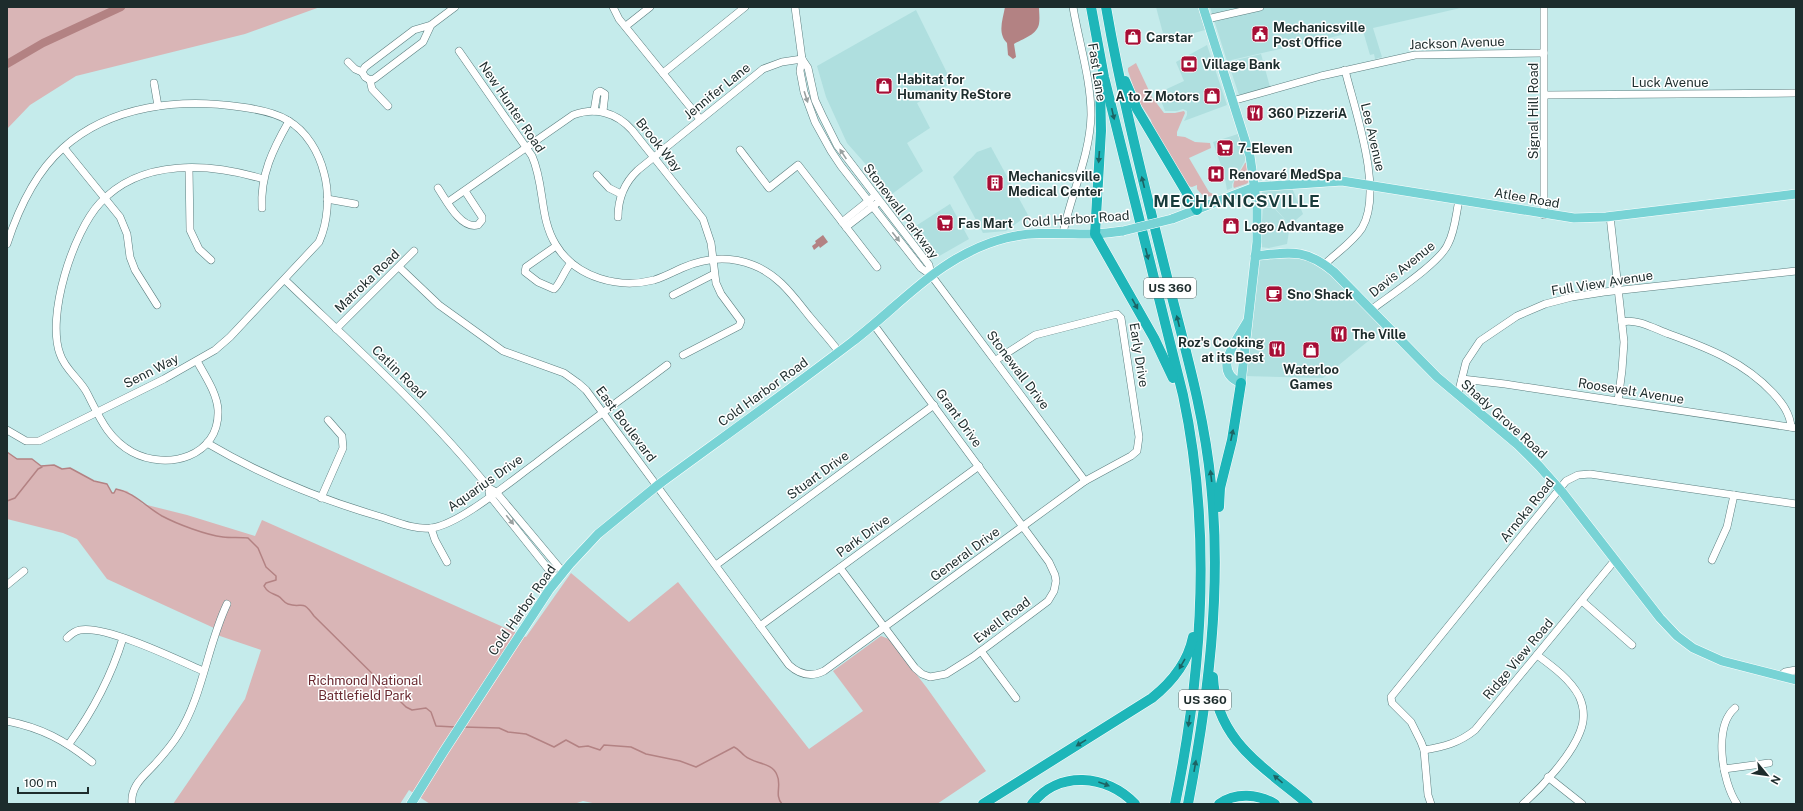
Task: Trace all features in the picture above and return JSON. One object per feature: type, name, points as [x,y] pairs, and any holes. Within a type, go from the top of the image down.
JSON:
[{"type":"highway","points":[[1091,7],[1101,86],[1102,107],[1095,234],[1168,365],[1178,392],[1194,460]]},
{"type":"highway","name":"US 360","points":[[1091,7],[1106,84],[1183,395],[1194,460],[1201,529],[1200,598],[1192,698],[1175,804]]},
{"type":"highway","points":[[1106,11],[1125,80],[1133,102],[1196,210]]},
{"type":"highway","name":"US 360","points":[[1106,11],[1125,105],[1203,427],[1214,508],[1215,571],[1213,628],[1204,712],[1188,804]]},
{"type":"highway","points":[[1215,571],[1220,488],[1232,440],[1241,383]]},
{"type":"highway","points":[[983,804],[1152,698],[1172,680],[1184,662],[1192,640],[1195,626],[1201,529]]},
{"type":"highway","points":[[1214,595],[1213,677],[1214,694],[1221,716],[1231,735],[1246,752],[1308,804]]},
{"type":"highway","points":[[1032,804],[1041,794],[1052,786],[1063,782],[1080,779],[1096,781],[1113,787],[1135,804]]},
{"type":"highway","points":[[1219,804],[1235,797],[1249,795],[1265,799],[1275,804]]},
{"type":"main road","points":[[1203,7],[1250,156],[1255,187],[1258,224],[1248,320],[1242,368],[1241,383],[1232,378],[1226,370],[1228,355],[1248,320]]},
{"type":"main road","name":"Atlee Road","points":[[1255,187],[1333,181],[1371,185],[1544,215],[1574,218],[1610,216],[1796,194]]},
{"type":"main road","name":"Cold Harbor Road","points":[[411,804],[522,629],[563,572],[598,534],[658,485],[874,325],[931,275],[957,257],[1006,238],[1022,235],[1063,233],[1095,234],[1123,231],[1172,219],[1255,187]]},
{"type":"main road","name":"Shady Grove Road","points":[[1255,256],[1295,253],[1309,256],[1325,264],[1414,354],[1518,445],[1559,488],[1660,618],[1686,643],[1722,661],[1796,680]]},
{"type":"main road","points":[[1228,355],[1232,365],[1242,368]]},
{"type":"street","points":[[362,72],[365,67],[414,30],[431,25],[455,7]]},
{"type":"street","points":[[613,7],[619,19],[700,119]]},
{"type":"street","points":[[626,26],[650,7]]},
{"type":"street","points":[[663,73],[746,7]]},
{"type":"street","name":"Stonewall Parkway","points":[[795,7],[802,59],[800,71],[804,92],[816,122],[831,151],[921,268],[931,275]]},
{"type":"street","name":"Fast Lane","points":[[1063,233],[1069,206],[1085,157],[1091,117],[1088,83],[1074,7]]},
{"type":"street","points":[[1207,19],[1260,7]]},
{"type":"street","name":"Signal Hill Road","points":[[1544,7],[1544,215]]},
{"type":"street","points":[[370,80],[374,79],[423,42],[431,25]]},
{"type":"street","name":"New Hunter Road","points":[[460,51],[527,146],[539,173],[545,219],[556,246],[571,263],[595,277],[615,282],[630,283],[656,280],[694,264],[714,260],[744,262],[772,275],[788,288],[839,352]]},
{"type":"street","name":"Jackson Avenue","points":[[1232,101],[1263,91],[1394,58],[1429,54],[1544,53]]},
{"type":"street","name":"Stonewall Parkway","points":[[802,59],[808,68],[815,100],[828,129],[846,159],[929,265],[931,275]]},
{"type":"street","name":"Jennifer Lane","points":[[621,194],[633,174],[763,69],[782,62],[802,59]]},
{"type":"street","points":[[348,62],[370,80],[372,88],[388,106]]},
{"type":"street","name":"Lee Avenue","points":[[1325,264],[1362,227],[1367,212],[1371,185],[1369,168],[1345,70]]},
{"type":"street","points":[[154,82],[158,106]]},
{"type":"street","points":[[594,111],[597,93],[602,91],[605,94],[603,112]]},
{"type":"street","name":"Luck Avenue","points":[[1545,95],[1796,93]]},
{"type":"street","name":"Senn Way","points":[[7,244],[15,223],[35,184],[50,162],[64,148],[84,133],[109,120],[138,110],[158,106],[200,103],[235,106],[267,112],[289,121],[304,134],[319,158],[326,178],[327,199],[324,228],[319,242],[223,344],[197,361],[35,442],[26,441],[7,431]]},
{"type":"street","name":"Brook Way","points":[[448,202],[573,115],[594,111],[613,114],[627,124],[703,219],[711,243],[714,260],[714,274],[721,294],[740,319],[741,323],[683,354]]},
{"type":"street","points":[[262,208],[263,179],[274,148],[289,121]]},
{"type":"street","points":[[64,148],[115,210],[124,225],[135,270],[156,305]]},
{"type":"street","points":[[740,150],[769,188],[798,165],[877,267]]},
{"type":"street","points":[[197,361],[215,396],[218,410],[216,426],[207,443],[198,451],[186,457],[168,460],[149,458],[134,453],[117,442],[105,428],[86,391],[61,358],[57,343],[57,320],[64,278],[74,248],[88,218],[105,198],[121,185],[136,178],[160,171],[189,168],[232,171],[263,179]]},
{"type":"street","points":[[189,168],[190,230],[199,249],[211,260]]},
{"type":"street","points":[[597,175],[609,188],[621,194],[618,217]]},
{"type":"street","points":[[438,188],[464,223],[471,226],[478,225],[482,220],[482,217],[465,191]]},
{"type":"street","points":[[844,225],[877,198]]},
{"type":"street","points":[[327,199],[355,204]]},
{"type":"street","name":"Davis Avenue","points":[[1371,310],[1434,261],[1446,249],[1452,234],[1459,200]]},
{"type":"street","points":[[1610,216],[1619,290],[1624,352],[1618,401]]},
{"type":"street","points":[[556,246],[526,267],[525,272],[538,282],[554,289],[557,287],[563,272],[571,263]]},
{"type":"street","name":"Matroka Road","points":[[336,329],[414,251]]},
{"type":"street","name":"East Boulevard","points":[[399,267],[439,305],[503,352],[572,377],[586,390],[658,485],[782,656]]},
{"type":"street","name":"Full View Avenue","points":[[1458,394],[1466,362],[1474,347],[1485,336],[1517,316],[1545,304],[1619,290],[1796,271]]},
{"type":"street","points":[[673,295],[714,274]]},
{"type":"street","name":"Stonewall Drive","points":[[931,275],[1085,481]]},
{"type":"street","name":"Catlin Road","points":[[284,280],[406,394],[470,465],[493,494]]},
{"type":"street","name":"Early Drive","points":[[996,360],[1035,335],[1115,313],[1120,316],[1136,418]]},
{"type":"street","points":[[1622,322],[1630,321],[1651,327],[1712,350],[1738,363],[1763,382],[1778,398],[1788,412],[1794,428]]},
{"type":"street","name":"Grant Drive","points":[[874,325],[1023,527]]},
{"type":"street","name":"Aquarius Drive","points":[[207,443],[246,466],[305,492],[353,509],[416,527],[431,528],[452,521],[493,494],[667,365]]},
{"type":"street","name":"Roosevelt Avenue","points":[[1462,379],[1794,428]]},
{"type":"street","name":"Stuart Drive","points":[[716,565],[934,405]]},
{"type":"street","name":"General Drive","points":[[782,656],[789,665],[798,672],[809,675],[819,673],[884,628],[1085,481],[1114,464],[1132,456],[1137,451],[1139,437],[1136,418]]},
{"type":"street","points":[[321,498],[343,448],[342,436],[328,420]]},
{"type":"street","name":"Park Drive","points":[[760,626],[979,466]]},
{"type":"street","name":"Arnoka Road","points":[[1424,750],[1411,722],[1392,703],[1390,699],[1396,689],[1559,488],[1573,477],[1590,474],[1796,504]]},
{"type":"street","points":[[493,494],[563,572]]},
{"type":"street","points":[[493,494],[557,580]]},
{"type":"street","points":[[1712,560],[1727,527],[1734,495]]},
{"type":"street","name":"Ewell Road","points":[[840,568],[902,651],[922,674],[934,678],[952,671],[981,651],[1048,601],[1054,591],[1056,581],[1052,568],[1023,527]]},
{"type":"street","points":[[431,528],[446,562]]},
{"type":"street","name":"Ridge View Road","points":[[1424,750],[1452,744],[1461,740],[1475,730],[1615,560]]},
{"type":"street","points":[[7,585],[24,571]]},
{"type":"street","points":[[1582,601],[1632,645]]},
{"type":"street","points":[[132,804],[132,796],[136,784],[168,748],[185,724],[194,704],[213,637],[227,604]]},
{"type":"street","points":[[67,638],[73,633],[84,629],[101,632],[156,650],[203,671]]},
{"type":"street","points":[[69,744],[82,727],[102,694],[123,638]]},
{"type":"street","points":[[981,651],[1016,698]]},
{"type":"street","points":[[1523,804],[1568,753],[1578,737],[1582,723],[1583,710],[1578,695],[1573,687],[1537,655]]},
{"type":"street","points":[[1780,676],[1785,672],[1796,670]]},
{"type":"street","points":[[1735,708],[1727,716],[1724,726],[1722,745],[1724,769],[1728,788],[1737,804]]},
{"type":"street","points":[[7,721],[36,728],[49,733],[69,744],[92,762]]},
{"type":"street","points":[[1424,750],[1428,795],[1431,804]]},
{"type":"street","points":[[1724,769],[1769,763]]},
{"type":"street","points":[[1548,777],[1582,804]]},
{"type":"shaded area","points":[[1005,7],[1039,7],[1038,28],[1029,36],[1014,44],[1016,57],[1013,59],[1008,55],[1007,43],[1001,30]]},
{"type":"shaded area","points":[[1156,7],[1198,7],[1205,30],[1165,41]]},
{"type":"shaded area","points":[[1210,7],[1465,7],[1373,28],[1382,57],[1375,59],[1374,54],[1370,55],[1363,31],[1368,29],[1227,61]]},
{"type":"shaded area","points":[[916,10],[952,83],[917,103],[930,128],[907,143],[923,171],[892,194],[847,143],[826,97],[817,66]]},
{"type":"shaded area","points":[[1207,45],[1227,105],[1184,121],[1187,111],[1183,109],[1177,111],[1165,111],[1158,93],[1184,81],[1176,62]]},
{"type":"shaded area","points":[[1261,54],[1270,87],[1239,95],[1228,62]]},
{"type":"shaded area","points":[[1238,134],[1246,159],[1232,184],[1232,188],[1227,190],[1224,174],[1213,142]]},
{"type":"shaded area","points":[[991,147],[1028,215],[1006,231],[983,233],[953,177],[977,152]]},
{"type":"shaded area","points":[[1292,188],[1303,214],[1290,225],[1274,207],[1262,207],[1262,192],[1265,189]]},
{"type":"shaded area","points":[[950,204],[969,239],[934,259],[908,231]]},
{"type":"shaded area","points":[[1263,208],[1274,208],[1290,225],[1287,244],[1269,248],[1260,247]]},
{"type":"shaded area","points":[[823,235],[828,242],[820,248],[819,246],[814,250],[812,246],[816,243],[815,241]]},
{"type":"shaded area","points":[[1303,257],[1327,270],[1383,329],[1323,378],[1244,376],[1257,260]]},
{"type":"green space","points":[[7,7],[320,7],[245,34],[76,76],[30,105],[7,129]]},
{"type":"green space","points":[[1136,63],[1152,97],[1164,113],[1184,111],[1185,113],[1177,132],[1177,136],[1185,137],[1195,142],[1210,143],[1211,148],[1189,158],[1209,192],[1213,194],[1212,196],[1204,197],[1197,189],[1197,185],[1192,187],[1187,186],[1153,130],[1151,120],[1138,100],[1128,71],[1128,68]]},
{"type":"green space","points":[[1247,162],[1249,182],[1234,188],[1233,185],[1235,179]]},
{"type":"green space","name":"Richmond National Battlefield Park","points":[[7,452],[17,459],[32,459],[41,466],[54,465],[62,469],[70,468],[94,481],[107,484],[112,493],[114,493],[116,489],[127,491],[143,504],[187,515],[255,536],[262,520],[526,637],[571,573],[629,622],[678,582],[809,749],[863,711],[833,671],[881,636],[889,639],[927,688],[986,771],[937,804],[597,804],[583,801],[574,804],[430,804],[409,790],[400,804],[173,804],[245,699],[261,650],[217,635],[214,628],[107,579],[77,539],[63,533],[7,519]]},
{"type":"waterway","points":[[7,64],[43,43],[121,7]]},
{"type":"waterway","points":[[7,452],[17,459],[32,459],[41,466],[54,465],[62,469],[70,468],[94,481],[107,484],[112,493],[114,493],[116,489],[129,493],[162,516],[192,529],[223,537],[248,538],[258,548],[266,567],[276,576],[276,580],[266,583],[264,586],[267,590],[287,603],[307,607],[314,616],[406,707],[412,710],[426,708],[431,712],[436,726],[455,727]]},
{"type":"waterway","points":[[7,501],[15,498],[38,469],[42,467]]},
{"type":"waterway","points":[[463,727],[499,728],[508,732],[526,734],[554,747],[566,740],[579,747],[588,746],[600,750],[604,745],[631,747],[646,754],[680,761],[696,767],[734,747],[749,759],[767,765],[775,771],[779,782],[778,794],[782,804]]},
{"type":"place","name":"Mechanicsville Post Office","points":[[1260,34]]},
{"type":"place","name":"Carstar","points":[[1133,37]]},
{"type":"place","name":"Village Bank","points":[[1189,64]]},
{"type":"place","name":"Habitat for Humanity ReStore","points":[[884,86]]},
{"type":"place","name":"A to Z Motors","points":[[1212,96]]},
{"type":"place","name":"360 PizzeriA","points":[[1255,113]]},
{"type":"place","name":"7-Eleven","points":[[1225,148]]},
{"type":"place","name":"Renovaré MedSpa","points":[[1216,174]]},
{"type":"place","name":"Mechanicsville Medical Center","points":[[995,183]]},
{"type":"place","name":"Fas Mart","points":[[945,223]]},
{"type":"place","name":"Logo Advantage","points":[[1231,226]]},
{"type":"place","name":"Sno Shack","points":[[1274,294]]},
{"type":"place","name":"The Ville","points":[[1339,334]]},
{"type":"place","name":"Roz's Cooking at its Best","points":[[1277,349]]},
{"type":"place","name":"Waterloo Games","points":[[1311,350]]},
{"type":"district","name":"MECHANICSVILLE","points":[[1237,201]]}]
